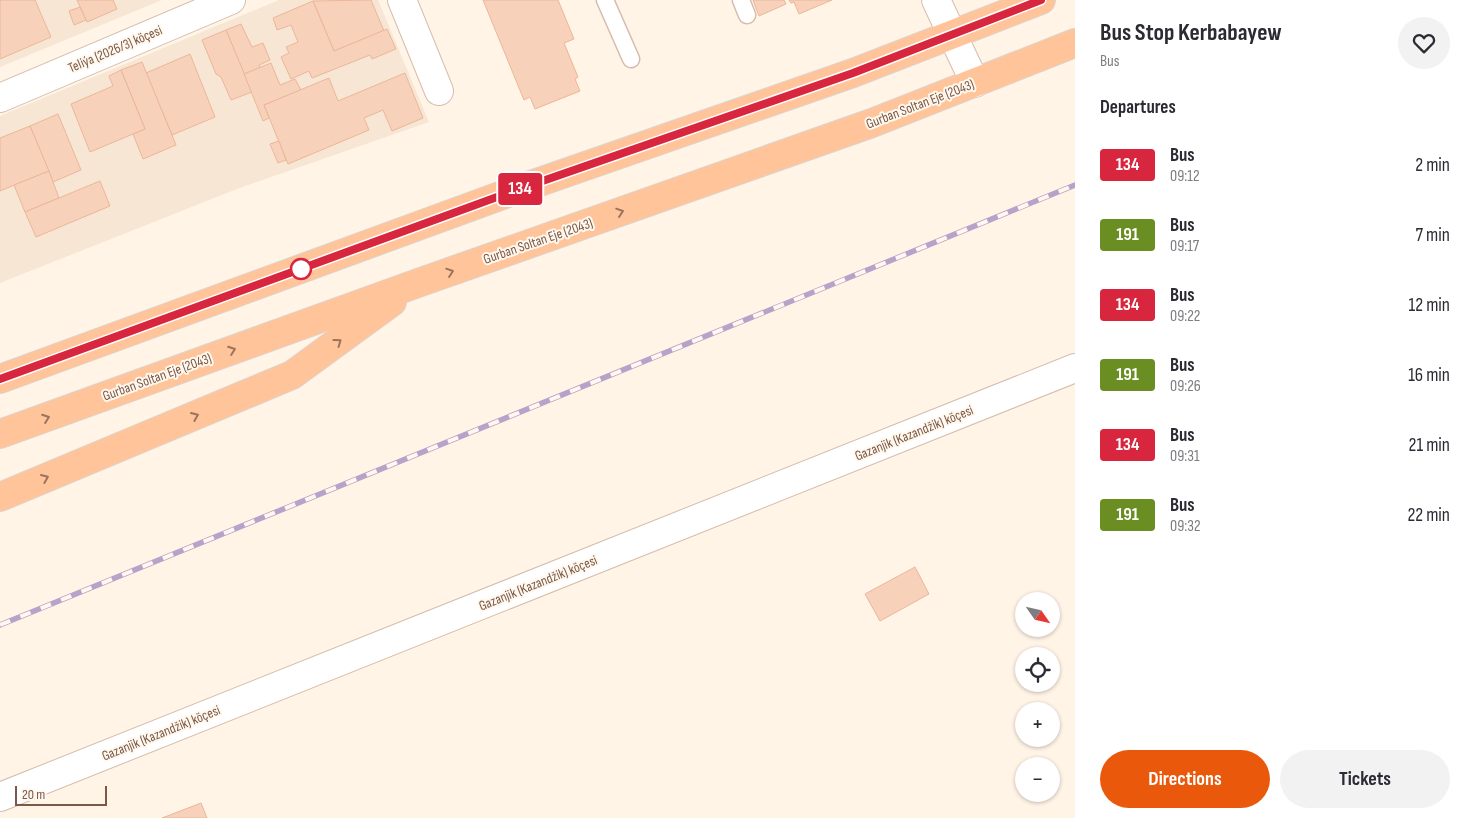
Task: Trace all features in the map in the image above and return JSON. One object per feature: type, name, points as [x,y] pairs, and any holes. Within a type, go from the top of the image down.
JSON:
[{"type":"highway","points":[[0,379],[508,193],[853,73],[1041,0]]},
{"type":"highway","name":"Gurban Soltan Eje (2043)","points":[[0,434],[418,283],[872,123],[1075,43]]},
{"type":"highway","points":[[0,497],[292,375],[418,283]]},
{"type":"street","name":"Teliýa (2026/3) köçesi","points":[[0,98],[231,0]]},
{"type":"street","points":[[402,0],[439,91]]},
{"type":"street","points":[[936,0],[975,83]]},
{"type":"street","name":"Gazanjik (Kazandžik) köçesi","points":[[0,797],[1075,368]]},
{"type":"lane","points":[[605,0],[631,59]]},
{"type":"shaded area","points":[[0,0],[162,0],[0,67]]},
{"type":"shaded area","points":[[279,0],[378,0],[429,122],[237,189],[0,283],[0,116]]},
{"type":"building","points":[[0,0],[35,0],[51,37],[0,59]]},
{"type":"building","points":[[77,0],[113,0],[117,9],[87,22]]},
{"type":"building","points":[[371,0],[384,31],[334,51],[313,1]]},
{"type":"building","points":[[483,0],[558,0],[574,39],[564,43],[578,77],[575,79],[580,91],[535,109],[530,97],[524,100]]},
{"type":"building","points":[[753,0],[784,0],[786,4],[759,16]]},
{"type":"building","points":[[789,0],[832,0],[799,14],[794,2],[791,3]]},
{"type":"building","points":[[313,1],[334,51],[387,29],[396,49],[372,59],[370,55],[312,78],[309,71],[291,79],[281,57],[289,53],[286,47],[298,42],[291,25],[277,30],[273,18]]},
{"type":"building","points":[[80,7],[86,20],[74,25],[69,11]]},
{"type":"building","points":[[241,24],[252,47],[263,43],[270,60],[259,65],[260,68],[244,74],[226,30]]},
{"type":"building","points":[[226,30],[252,92],[231,100],[221,77],[216,74],[202,40]]},
{"type":"building","points":[[190,54],[215,117],[172,135],[146,73]]},
{"type":"building","points":[[142,62],[176,145],[143,159],[133,134],[145,129],[121,70]]},
{"type":"building","points":[[271,63],[280,85],[295,79],[301,90],[264,105],[269,118],[263,121],[244,74]]},
{"type":"building","points":[[121,70],[145,129],[90,152],[71,104],[113,86],[109,76]]},
{"type":"building","points":[[405,73],[423,118],[392,131],[383,110],[364,118],[369,130],[288,164],[264,105],[329,78],[338,101]]},
{"type":"building","points":[[58,114],[81,170],[53,182],[30,126]]},
{"type":"building","points":[[30,126],[49,171],[0,191],[0,138]]},
{"type":"building","points":[[279,141],[286,160],[278,163],[270,144]]},
{"type":"building","points":[[49,171],[59,198],[25,212],[14,185]]},
{"type":"building","points":[[100,181],[110,206],[36,237],[25,212]]},
{"type":"building","points":[[915,567],[929,594],[880,621],[865,594]]},
{"type":"building","points":[[201,803],[207,818],[162,818]]},
{"type":"railway","points":[[0,625],[1075,185]]},
{"type":"bus line","name":"134","points":[[0,379],[508,193],[853,73],[1041,0]]}]
